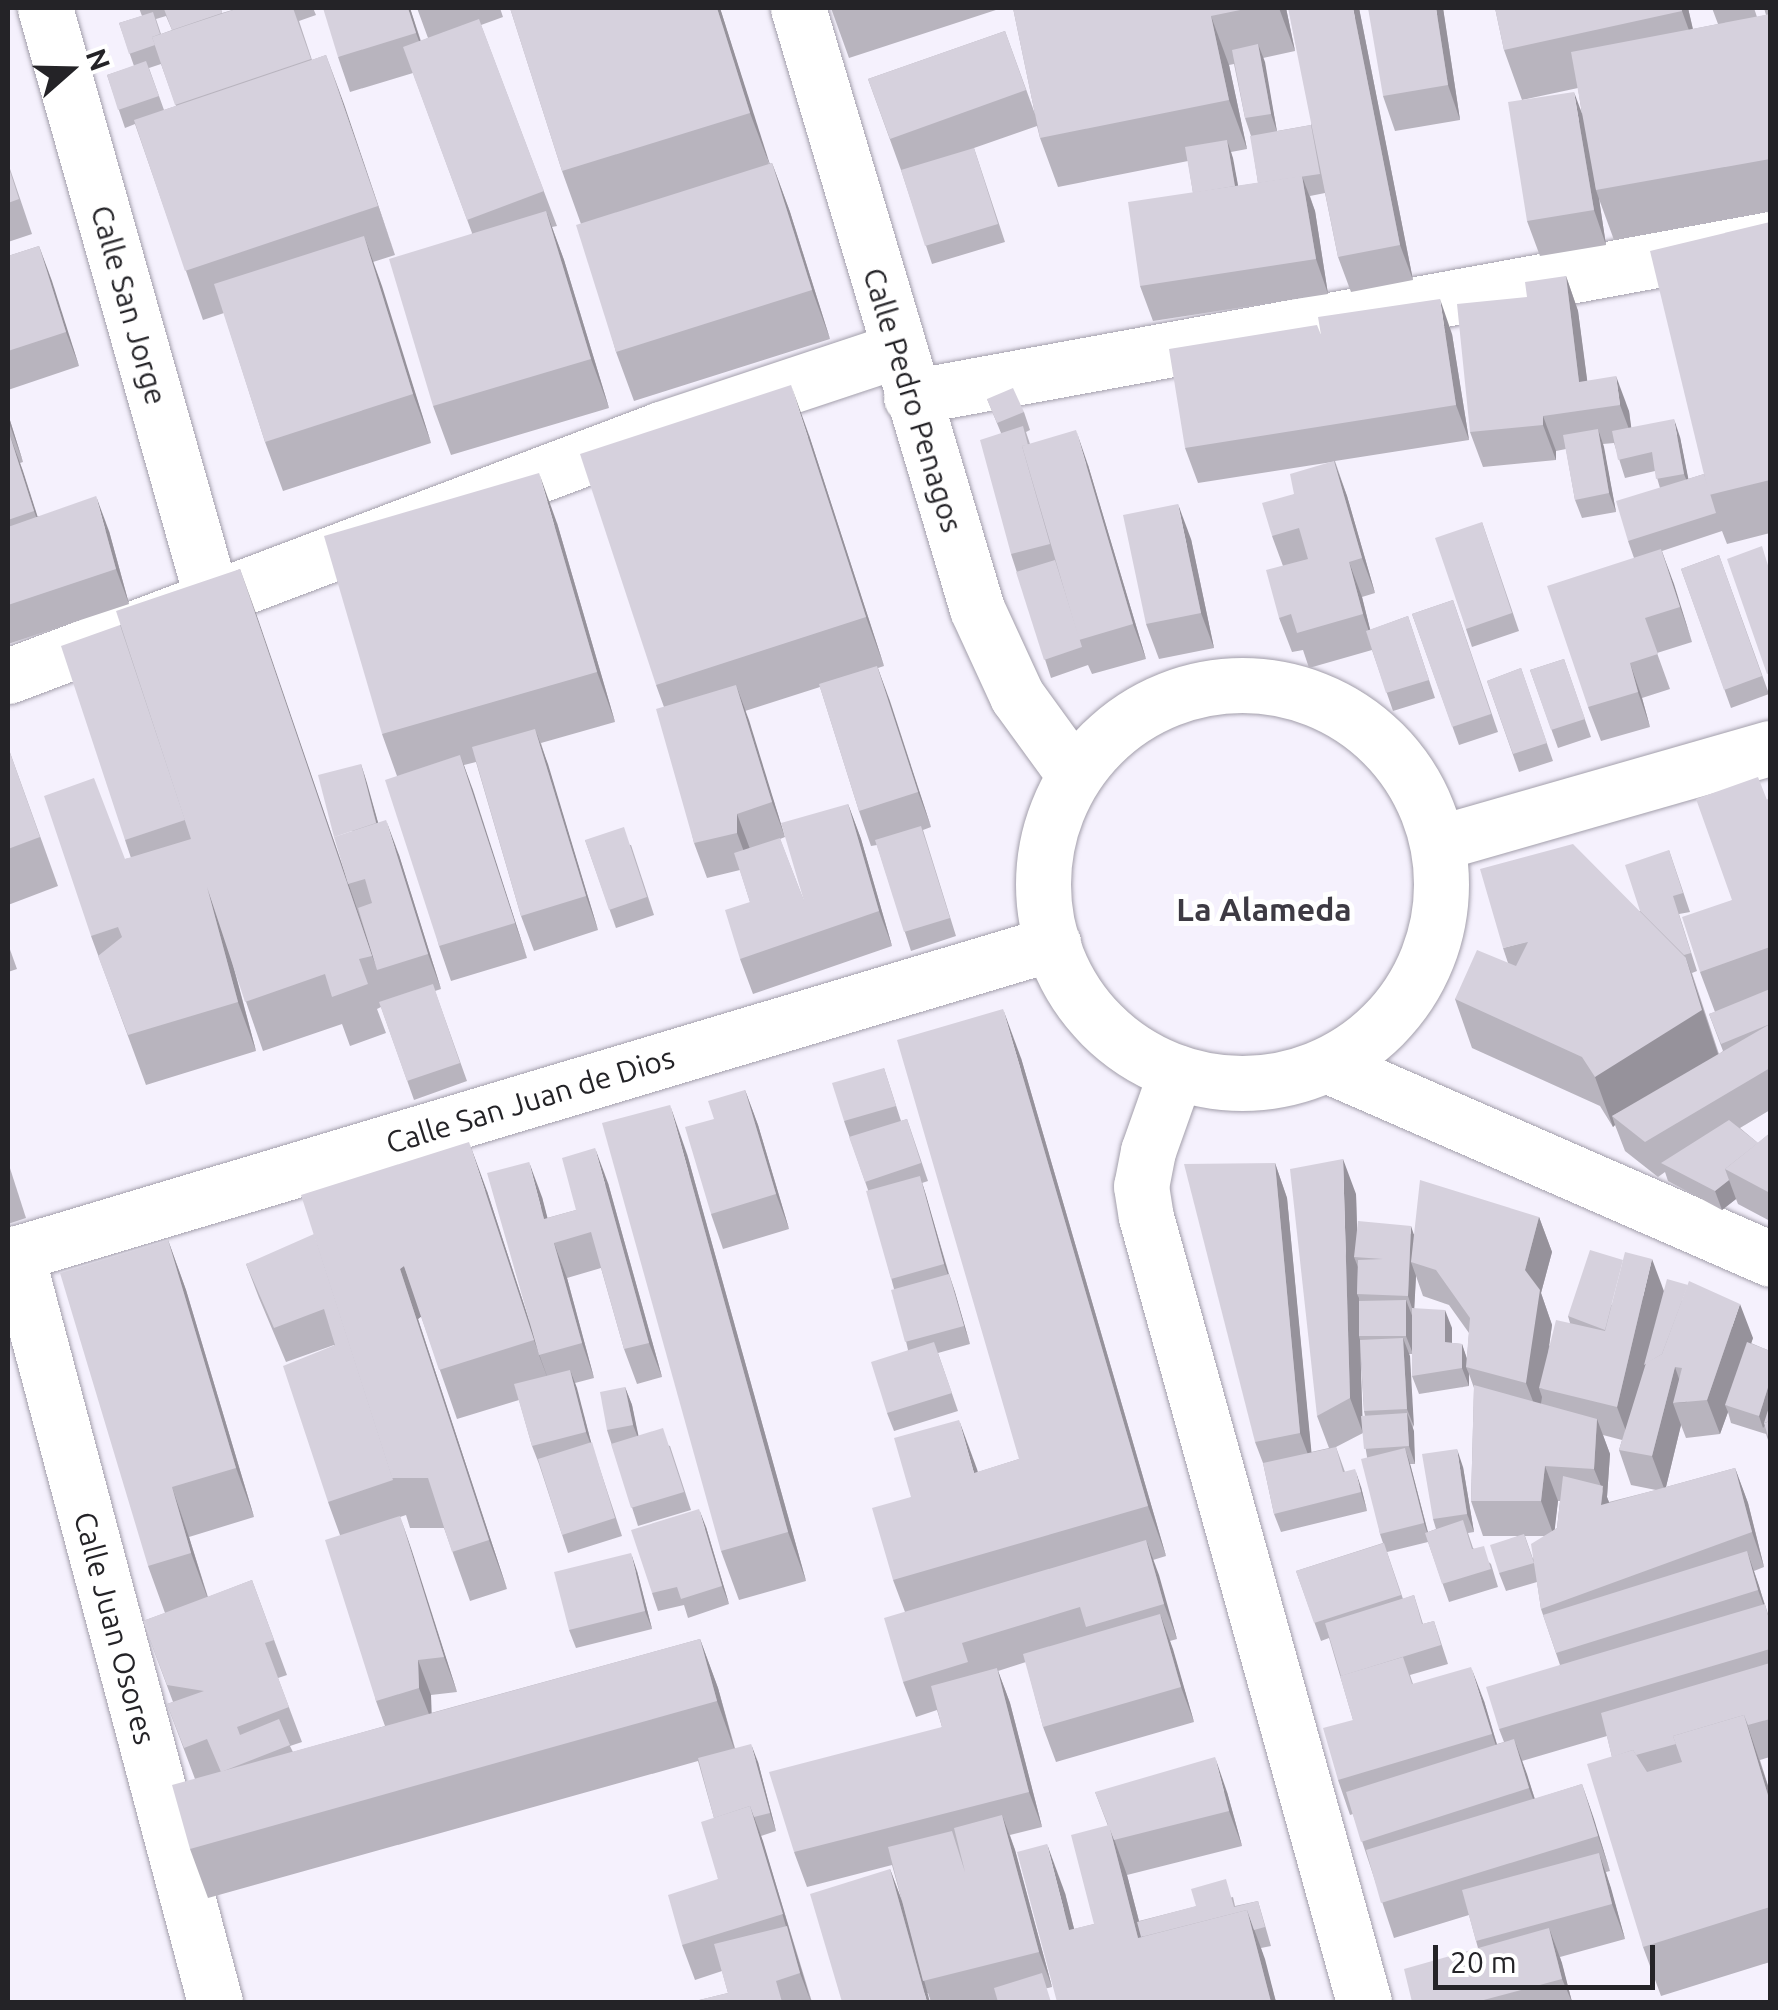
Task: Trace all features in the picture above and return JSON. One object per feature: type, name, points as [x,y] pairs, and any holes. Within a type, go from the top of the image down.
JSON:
[{"type":"street","name":"Calle San Jorge","points":[[45,8],[213,602]]},
{"type":"street","name":"Calle Pedro Penagos","points":[[798,8],[976,609],[1018,696],[1073,773]]},
{"type":"street","points":[[8,676],[213,602],[661,429],[904,374],[1770,239]]},
{"type":"street","points":[[1244,682],[1312,695],[1369,729],[1413,780],[1438,842],[1440,909],[1422,974],[1383,1028],[1329,1066],[1268,1084],[1204,1082],[1176,1072],[1145,1060],[1095,1021],[1059,968],[1042,903],[1047,835],[1073,773],[1119,724],[1179,692],[1244,682]]},
{"type":"street","points":[[1438,842],[1770,748]]},
{"type":"street","name":"Calle San Juan de Dios","points":[[12,1254],[1052,944]]},
{"type":"street","points":[[1329,1066],[1770,1259]]},
{"type":"street","points":[[1176,1072],[1148,1151],[1141,1186],[1146,1217],[1364,2002]]},
{"type":"street","name":"Calle Juan Osores","points":[[12,1254],[215,2002]]},
{"type":"building","points":[[220,8],[222,13],[172,30],[164,9]]},
{"type":"building","points":[[239,8],[293,8],[311,59],[175,105],[152,37]]},
{"type":"building","points":[[323,8],[408,8],[416,33],[338,57]]},
{"type":"building","points":[[510,8],[717,8],[750,113],[562,171]]},
{"type":"building","points":[[1013,8],[1250,8],[1211,16],[1229,100],[1040,138]]},
{"type":"building","points":[[1288,8],[1353,8],[1400,245],[1338,257]]},
{"type":"building","points":[[1368,8],[1436,8],[1448,85],[1383,96]]},
{"type":"building","points":[[1495,8],[1681,8],[1682,11],[1504,50]]},
{"type":"building","points":[[153,12],[160,34],[152,37],[155,45],[129,54],[119,23]]},
{"type":"building","points":[[1770,14],[1770,159],[1596,190],[1571,52]]},
{"type":"building","points":[[479,19],[544,191],[467,220],[403,47]]},
{"type":"building","points":[[1005,31],[1026,90],[890,139],[868,79]]},
{"type":"building","points":[[1258,44],[1271,114],[1245,118],[1232,50]]},
{"type":"building","points":[[326,55],[378,206],[185,271],[134,120]]},
{"type":"building","points":[[146,61],[159,96],[118,110],[107,75]]},
{"type":"building","points":[[1574,92],[1594,210],[1527,221],[1508,102]]},
{"type":"building","points":[[1311,125],[1320,174],[1258,183],[1250,136]]},
{"type":"building","points":[[1227,140],[1235,186],[1193,193],[1185,147]]},
{"type":"building","points":[[974,148],[998,224],[925,246],[901,170]]},
{"type":"building","points":[[772,163],[812,290],[616,352],[576,225]]},
{"type":"building","points":[[8,165],[19,199],[8,203]]},
{"type":"building","points":[[1302,176],[1316,259],[1140,286],[1128,202]]},
{"type":"building","points":[[546,211],[591,359],[433,406],[389,259]]},
{"type":"building","points":[[1770,222],[1770,480],[1709,495],[1650,251]]},
{"type":"building","points":[[364,236],[413,394],[265,442],[214,284]]},
{"type":"building","points":[[39,246],[66,332],[8,351],[8,256]]},
{"type":"building","points":[[1566,276],[1579,382],[1616,376],[1620,405],[1543,416],[1543,425],[1470,432],[1457,304],[1527,297],[1525,282]]},
{"type":"building","points":[[1440,299],[1456,405],[1185,448],[1169,349],[1317,325],[1321,335],[1318,317]]},
{"type":"building","points":[[791,385],[866,617],[656,685],[580,454]]},
{"type":"building","points":[[1013,388],[1024,412],[997,423],[987,399]]},
{"type":"building","points":[[1674,419],[1684,474],[1656,479],[1652,452],[1618,460],[1612,431]]},
{"type":"building","points":[[1023,426],[1028,445],[1022,446],[1050,544],[1011,554],[980,440]]},
{"type":"building","points":[[1598,429],[1609,493],[1575,500],[1563,435]]},
{"type":"building","points":[[1076,430],[1133,624],[1079,640],[1022,446]]},
{"type":"building","points":[[8,437],[34,511],[8,520]]},
{"type":"building","points":[[1334,461],[1362,558],[1349,562],[1363,614],[1297,633],[1291,614],[1279,618],[1266,570],[1308,559],[1299,528],[1272,536],[1262,503],[1294,494],[1290,474]]},
{"type":"building","points":[[539,473],[597,672],[382,734],[324,536]]},
{"type":"building","points":[[1704,474],[1716,513],[1628,541],[1616,501]]},
{"type":"building","points":[[96,496],[116,569],[8,605],[8,527]]},
{"type":"building","points":[[1178,504],[1201,613],[1146,624],[1123,515]]},
{"type":"building","points":[[1482,522],[1512,613],[1466,629],[1435,538]]},
{"type":"building","points":[[1762,546],[1770,572],[1767,674],[1727,559]]},
{"type":"building","points":[[1661,549],[1680,607],[1645,618],[1658,654],[1630,663],[1638,692],[1588,707],[1547,586]]},
{"type":"building","points":[[1719,555],[1762,676],[1724,690],[1681,569]]},
{"type":"building","points":[[1055,560],[1082,647],[1044,660],[1016,572]]},
{"type":"building","points":[[240,569],[372,956],[359,959],[368,984],[332,997],[325,974],[245,1002],[207,887],[238,1002],[128,1035],[98,956],[122,937],[118,927],[91,936],[44,796],[94,778],[125,859],[191,839],[116,611]]},
{"type":"building","points":[[1453,600],[1491,714],[1452,727],[1412,614]]},
{"type":"building","points":[[1408,616],[1429,680],[1386,693],[1366,631]]},
{"type":"building","points":[[120,625],[185,820],[125,840],[61,646]]},
{"type":"building","points":[[1564,659],[1585,719],[1551,730],[1530,670]]},
{"type":"building","points":[[877,666],[918,792],[859,811],[819,684]]},
{"type":"building","points":[[1521,668],[1547,743],[1513,754],[1487,681]]},
{"type":"building","points":[[736,685],[772,802],[737,814],[737,833],[694,843],[656,709]]},
{"type":"building","points":[[535,729],[586,896],[521,916],[472,747]]},
{"type":"building","points":[[8,747],[40,837],[8,849]]},
{"type":"building","points":[[460,755],[515,923],[439,946],[385,780]]},
{"type":"building","points":[[361,764],[376,823],[334,837],[318,775]]},
{"type":"building","points":[[1758,777],[1767,800],[1770,798],[1770,947],[1700,972],[1682,917],[1732,900],[1696,799]]},
{"type":"building","points":[[848,804],[879,911],[740,959],[725,910],[750,902],[734,853],[780,838],[804,901],[781,823]]},
{"type":"building","points":[[386,820],[428,954],[377,970],[358,908],[372,903],[365,879],[348,884],[334,837]]},
{"type":"building","points":[[921,826],[950,918],[904,932],[875,840]]},
{"type":"building","points":[[624,827],[647,897],[609,910],[585,840]]},
{"type":"building","points":[[1573,844],[1686,958],[1702,1010],[1595,1077],[1582,1057],[1455,999],[1477,950],[1516,966],[1528,942],[1503,948],[1480,869]]},
{"type":"building","points":[[1669,850],[1683,893],[1673,896],[1691,953],[1684,955],[1640,911],[1625,865]]},
{"type":"building","points":[[433,984],[460,1063],[407,1081],[379,1002]]},
{"type":"building","points":[[1770,989],[1770,1024],[1721,1044],[1709,1014]]},
{"type":"building","points":[[1003,1009],[1148,1506],[893,1580],[872,1508],[911,1497],[894,1438],[959,1420],[974,1473],[1019,1459],[897,1040]]},
{"type":"building","points":[[1770,1024],[1770,1068],[1645,1142],[1612,1116]]},
{"type":"building","points":[[884,1068],[896,1106],[844,1121],[832,1083]]},
{"type":"building","points":[[745,1090],[776,1194],[711,1214],[685,1127],[714,1119],[708,1101]]},
{"type":"building","points":[[670,1105],[788,1532],[721,1551],[602,1123]]},
{"type":"building","points":[[907,1119],[921,1163],[865,1182],[849,1137]]},
{"type":"building","points":[[1729,1120],[1758,1143],[1725,1169],[1729,1180],[1715,1191],[1661,1163]]},
{"type":"building","points":[[1770,1133],[1770,1193],[1725,1169]]},
{"type":"building","points":[[469,1142],[534,1340],[439,1370],[404,1266],[400,1269],[489,1540],[452,1552],[428,1478],[392,1478],[301,1195]]},
{"type":"building","points":[[595,1148],[649,1343],[624,1349],[591,1232],[554,1243],[582,1343],[539,1355],[487,1173],[529,1162],[544,1219],[576,1210],[562,1158]]},
{"type":"building","points":[[1343,1159],[1350,1398],[1317,1416],[1290,1169]]},
{"type":"building","points":[[1275,1163],[1300,1433],[1255,1442],[1184,1164]]},
{"type":"building","points":[[920,1176],[944,1264],[891,1279],[866,1191]]},
{"type":"building","points":[[1420,1180],[1539,1217],[1525,1270],[1540,1290],[1526,1383],[1466,1367],[1470,1318],[1436,1270],[1411,1262]]},
{"type":"building","points":[[1358,1221],[1411,1226],[1408,1296],[1357,1294],[1358,1260],[1383,1259],[1354,1257]]},
{"type":"building","points":[[314,1234],[393,1480],[328,1502],[283,1366],[335,1345],[324,1309],[274,1328],[246,1264]]},
{"type":"building","points":[[168,1240],[236,1468],[172,1487],[191,1553],[148,1566],[60,1273]]},
{"type":"building","points":[[1590,1250],[1623,1260],[1605,1330],[1568,1316]]},
{"type":"building","points":[[1625,1252],[1652,1259],[1617,1407],[1539,1388],[1556,1320],[1605,1331]]},
{"type":"building","points":[[949,1274],[964,1326],[905,1342],[891,1290]]},
{"type":"building","points":[[1667,1279],[1688,1285],[1662,1354],[1644,1365]]},
{"type":"building","points":[[1689,1281],[1740,1304],[1707,1400],[1673,1403],[1682,1368],[1675,1367],[1652,1456],[1619,1450],[1646,1363],[1662,1354]]},
{"type":"building","points":[[1406,1300],[1406,1336],[1359,1336],[1359,1301]]},
{"type":"building","points":[[1412,1308],[1445,1310],[1445,1342],[1462,1344],[1462,1368],[1412,1376]]},
{"type":"building","points":[[1403,1338],[1407,1409],[1364,1411],[1360,1340]]},
{"type":"building","points":[[934,1342],[952,1393],[887,1413],[871,1362]]},
{"type":"building","points":[[1747,1342],[1770,1351],[1770,1381],[1759,1416],[1725,1405]]},
{"type":"building","points":[[570,1370],[586,1432],[532,1446],[514,1384]]},
{"type":"building","points":[[1474,1385],[1597,1419],[1594,1469],[1545,1466],[1541,1501],[1471,1501]]},
{"type":"building","points":[[625,1387],[633,1425],[607,1430],[600,1392]]},
{"type":"building","points":[[1407,1413],[1409,1446],[1364,1449],[1361,1416]]},
{"type":"building","points":[[1770,1421],[1770,1443],[1764,1423]]},
{"type":"building","points":[[663,1428],[684,1492],[631,1508],[611,1444]]},
{"type":"building","points":[[592,1442],[615,1518],[562,1535],[538,1459]]},
{"type":"building","points":[[1336,1447],[1343,1472],[1355,1469],[1361,1492],[1274,1514],[1263,1463]]},
{"type":"building","points":[[1405,1448],[1424,1523],[1380,1534],[1361,1459]]},
{"type":"building","points":[[1457,1449],[1467,1514],[1433,1519],[1422,1454]]},
{"type":"building","points":[[1735,1468],[1752,1532],[1541,1609],[1531,1544],[1557,1528],[1563,1476],[1603,1486],[1601,1505]]},
{"type":"building","points":[[699,1509],[722,1586],[681,1599],[677,1587],[652,1593],[631,1530]]},
{"type":"building","points":[[400,1516],[444,1657],[418,1660],[419,1688],[376,1701],[325,1540]]},
{"type":"building","points":[[1463,1520],[1472,1549],[1484,1546],[1491,1569],[1442,1584],[1425,1533]]},
{"type":"building","points":[[1524,1534],[1534,1563],[1499,1573],[1490,1545]]},
{"type":"building","points":[[1146,1540],[1164,1604],[1086,1627],[1080,1607],[962,1643],[968,1662],[903,1682],[884,1618]]},
{"type":"building","points":[[1384,1543],[1401,1595],[1314,1623],[1296,1571]]},
{"type":"building","points":[[1747,1551],[1758,1590],[1556,1653],[1543,1615]]},
{"type":"building","points":[[631,1553],[645,1611],[569,1630],[554,1572]]},
{"type":"building","points":[[252,1580],[274,1640],[265,1643],[289,1707],[237,1727],[240,1735],[279,1719],[290,1745],[221,1772],[207,1739],[184,1748],[167,1704],[204,1691],[167,1685],[143,1621]]},
{"type":"building","points":[[1414,1595],[1422,1624],[1434,1621],[1441,1645],[1341,1676],[1325,1623]]},
{"type":"building","points":[[1765,1604],[1770,1649],[1499,1729],[1486,1687]]},
{"type":"building","points":[[1160,1614],[1181,1687],[1043,1727],[1023,1654]]},
{"type":"building","points":[[700,1639],[717,1701],[190,1849],[172,1785]]},
{"type":"building","points":[[1403,1657],[1412,1684],[1471,1667],[1492,1734],[1338,1780],[1323,1728],[1353,1720],[1340,1676]]},
{"type":"building","points":[[1770,1663],[1770,1719],[1748,1725],[1744,1715],[1673,1736],[1676,1744],[1612,1757],[1601,1713]]},
{"type":"building","points":[[997,1668],[1029,1792],[794,1852],[769,1772],[942,1727],[931,1686]]},
{"type":"building","points":[[1744,1715],[1770,1802],[1770,1907],[1643,1947],[1587,1764],[1633,1750],[1647,1772],[1682,1762],[1673,1736]]},
{"type":"building","points":[[1514,1739],[1529,1788],[1361,1842],[1346,1792]]},
{"type":"building","points":[[751,1744],[770,1813],[754,1817],[750,1806],[714,1818],[698,1758]]},
{"type":"building","points":[[1215,1757],[1229,1811],[1114,1840],[1095,1792]]},
{"type":"building","points":[[1582,1784],[1598,1836],[1381,1903],[1366,1850]]},
{"type":"building","points":[[750,1806],[783,1914],[682,1945],[668,1895],[718,1879],[701,1822]]},
{"type":"building","points":[[1002,1815],[1039,1952],[923,1981],[888,1847],[952,1831],[965,1872],[954,1828]]},
{"type":"building","points":[[1109,1825],[1138,1938],[1247,1910],[1271,2002],[1057,2002],[1017,1852],[1047,1844],[1069,1930],[1094,1924],[1071,1835]]},
{"type":"building","points":[[1599,1853],[1612,1904],[1476,1941],[1462,1890]]},
{"type":"building","points":[[890,1869],[927,2002],[842,2002],[810,1894]]},
{"type":"building","points":[[1226,1879],[1234,1907],[1258,1901],[1265,1927],[1254,1930],[1247,1910],[1141,1937],[1137,1922],[1196,1906],[1191,1889]]},
{"type":"building","points":[[787,1926],[800,1973],[776,1981],[782,2002],[691,2002],[728,1993],[714,1944]]},
{"type":"building","points":[[1549,1928],[1562,1979],[1476,2002],[1412,2002],[1404,1969]]},
{"type":"building","points":[[1042,1973],[1051,2002],[998,2002],[994,1988]]},
{"type":"district","name":"La Alameda","points":[[1264,909]]}]
